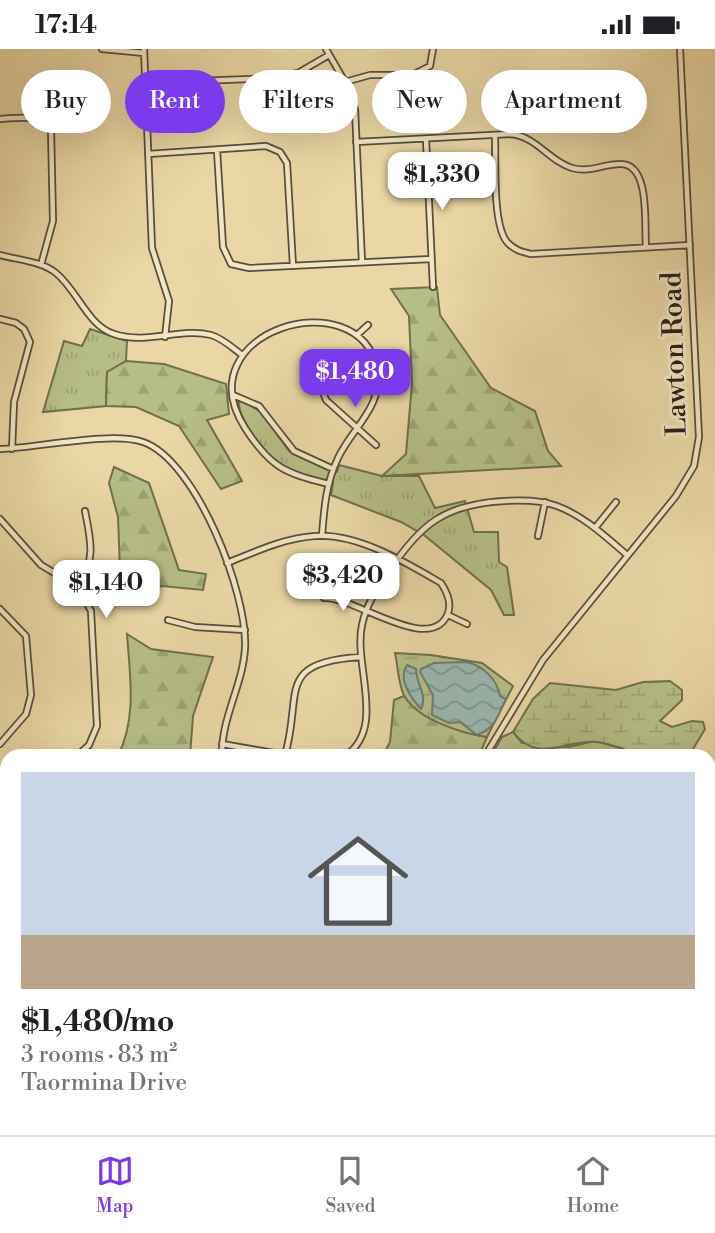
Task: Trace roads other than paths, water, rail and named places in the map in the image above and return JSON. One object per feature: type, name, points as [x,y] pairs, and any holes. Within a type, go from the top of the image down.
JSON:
[{"type":"street","points":[[103,49],[144,51],[145,70]]},
{"type":"street","points":[[358,78],[370,75],[423,72],[430,67],[433,49]]},
{"type":"street","name":"Lawton Road","points":[[489,749],[543,660],[687,482],[698,456],[691,245],[680,49]]},
{"type":"street","points":[[225,80],[273,78],[298,73],[328,52],[338,70]]},
{"type":"street","points":[[0,119],[33,118],[41,120],[51,130],[53,221],[41,265]]},
{"type":"street","points":[[147,133],[152,248],[169,301],[165,337]]},
{"type":"street","points":[[356,133],[362,262]]},
{"type":"street","points":[[356,142],[512,134],[531,139],[554,158],[573,168],[598,169],[622,163],[636,169],[642,181],[646,247]]},
{"type":"street","points":[[495,135],[499,223],[505,240],[516,250],[531,254],[691,245]]},
{"type":"street","points":[[426,139],[433,286]]},
{"type":"street","points":[[148,154],[266,146],[284,156],[288,174],[293,266]]},
{"type":"street","points":[[217,150],[223,247],[226,260],[238,268],[431,258]]},
{"type":"street","points":[[0,255],[41,265],[69,284],[93,319],[107,332],[127,338],[212,335],[242,355]]},
{"type":"street","points":[[0,319],[16,323],[24,329],[30,342],[14,402],[12,449]]},
{"type":"street","points":[[322,536],[333,469],[373,403],[378,382],[373,359],[357,335],[343,327],[325,323],[286,325],[258,338],[242,355],[234,375],[233,395],[238,417],[266,458],[285,472],[329,484]]},
{"type":"street","points":[[357,335],[368,325]]},
{"type":"street","points":[[318,381],[326,400],[376,445]]},
{"type":"street","points":[[233,395],[259,406],[294,451],[333,469]]},
{"type":"street","points":[[0,449],[122,439],[143,442],[167,456],[194,495],[227,563],[245,630],[243,659],[227,712],[222,749]]},
{"type":"street","points":[[353,749],[365,728],[360,639],[365,611],[396,561],[420,531],[446,513],[483,502],[545,502],[569,511],[628,555]]},
{"type":"street","points":[[538,536],[545,502]]},
{"type":"street","points":[[595,528],[616,502]]},
{"type":"street","points":[[78,587],[86,575],[93,550],[85,511]]},
{"type":"street","points":[[0,519],[41,565],[78,587],[87,601],[93,622],[98,715],[89,745],[85,749]]},
{"type":"street","points":[[227,563],[298,538],[322,536],[357,542],[441,583],[449,600],[448,615],[428,629],[399,624],[335,597],[324,598]]},
{"type":"street","points":[[0,609],[26,636],[31,695],[26,714],[0,744]]},
{"type":"street","points":[[448,615],[467,624]]},
{"type":"street","points":[[168,620],[195,627],[245,630]]},
{"type":"street","points":[[289,749],[294,691],[303,674],[323,661],[360,657]]},
{"type":"street","points":[[222,744],[252,749]]},
{"type":"water","points":[[467,662],[488,674],[496,684],[500,696],[506,699],[493,725],[477,735],[460,722],[449,723],[432,715],[433,695],[420,672],[434,663]]},
{"type":"water","points":[[407,665],[416,669],[423,699],[421,709],[404,683]]}]
